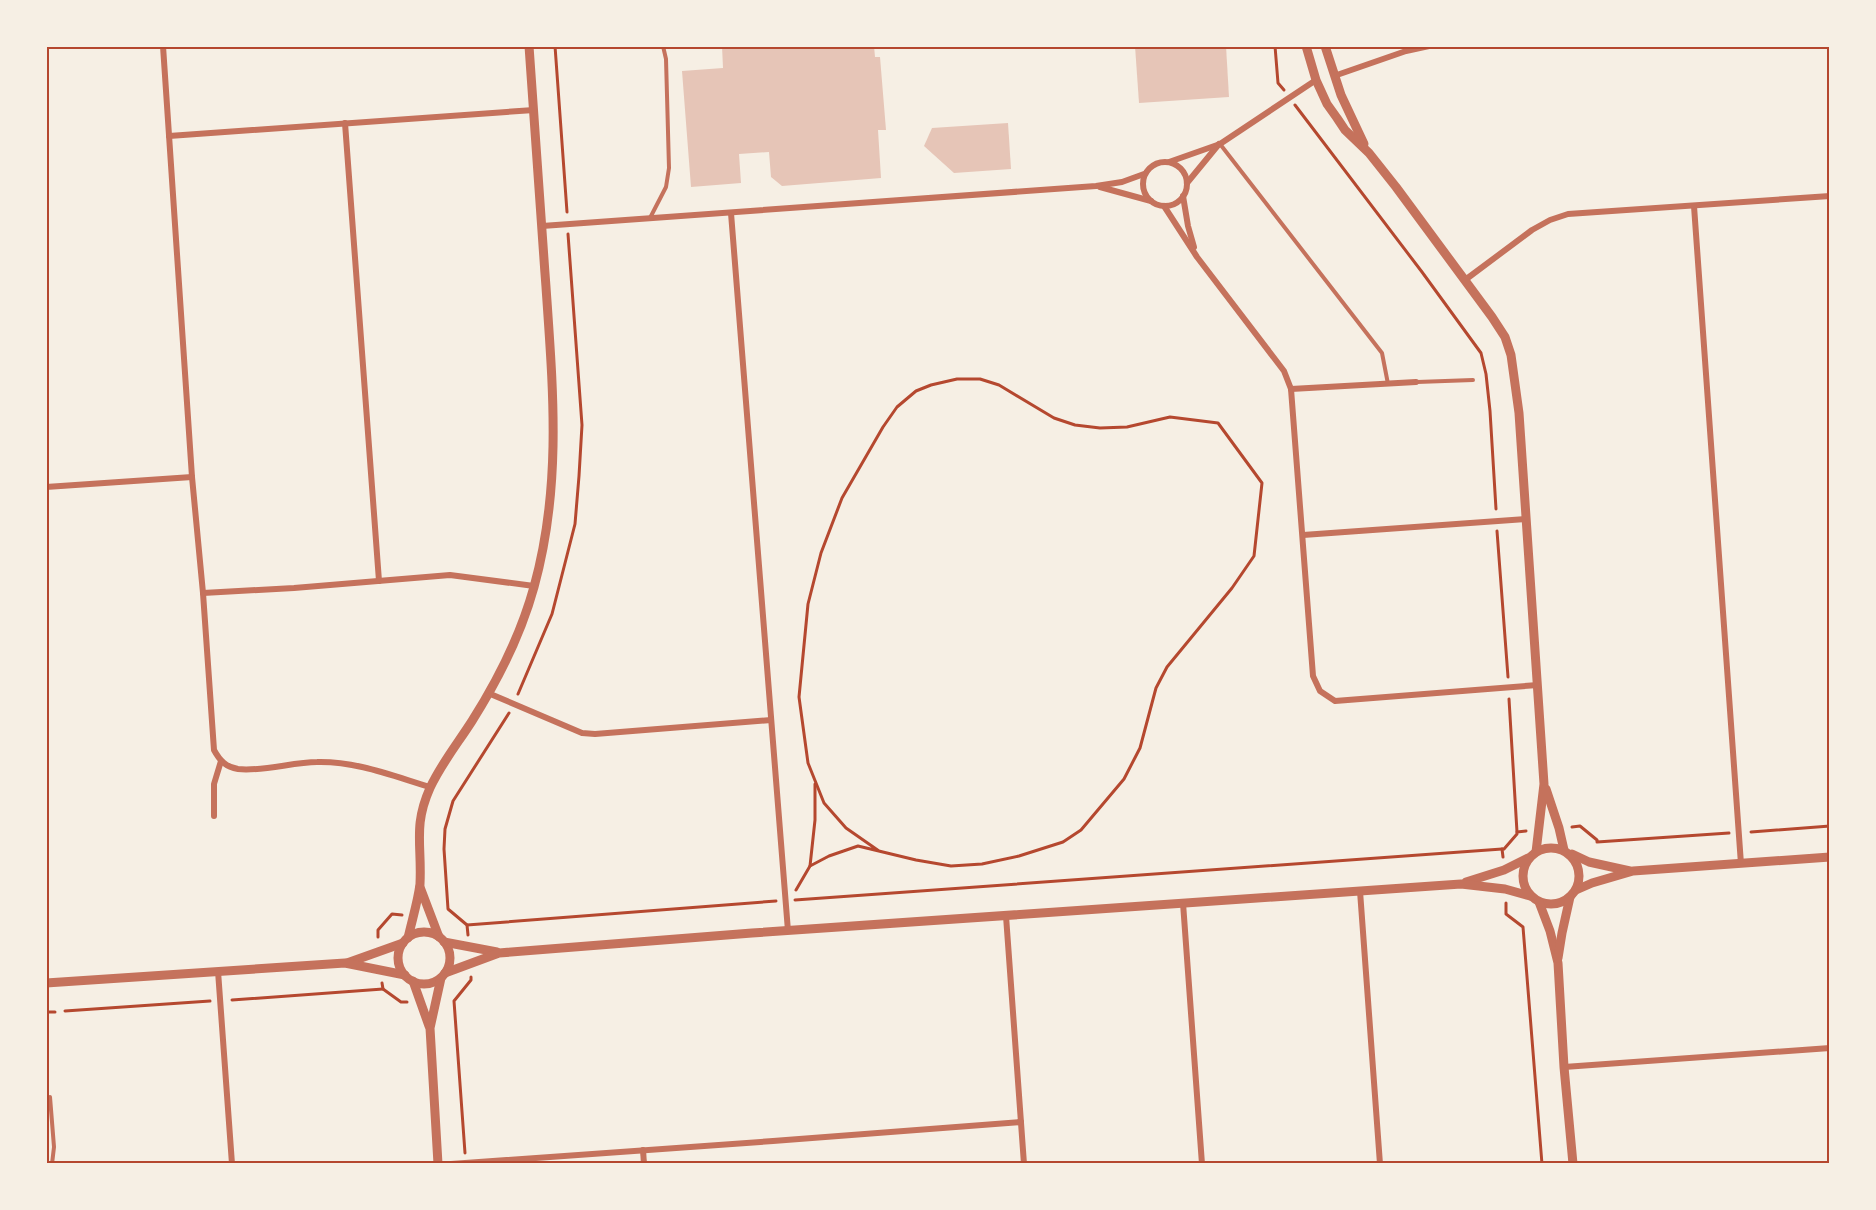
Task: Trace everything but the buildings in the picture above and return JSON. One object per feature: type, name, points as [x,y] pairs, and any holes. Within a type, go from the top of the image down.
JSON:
[{"type":"street","points":[[163,46],[192,477],[214,750],[221,761],[242,769],[315,762],[342,762],[430,787]]},
{"type":"street","points":[[430,1028],[409,978],[400,968],[398,960],[420,885],[418,832],[420,814],[430,787],[473,720],[509,652],[534,586],[546,528],[553,458],[554,406],[529,46]]},
{"type":"street","points":[[1306,46],[1316,80],[1336,118],[1369,153],[1465,280],[1505,337],[1511,355],[1519,413],[1545,784],[1566,851],[1578,866],[1579,882],[1573,894],[1562,933],[1558,963]]},
{"type":"street","points":[[1326,46],[1341,95],[1369,153]]},
{"type":"street","points":[[1334,76],[1406,51],[1429,46]]},
{"type":"street","points":[[1151,201],[1146,196],[1142,181],[1149,168],[1155,164],[1169,162],[1220,144],[1316,80]]},
{"type":"street","points":[[169,136],[534,110]]},
{"type":"street","points":[[345,123],[379,581]]},
{"type":"street","points":[[1197,256],[1188,226],[1183,196],[1187,183],[1220,144]]},
{"type":"street","points":[[1169,162],[1182,169],[1187,183]]},
{"type":"street","points":[[542,226],[1096,186],[1122,182],[1144,174]]},
{"type":"street","points":[[1096,186],[1164,206],[1172,205],[1183,196]]},
{"type":"street","points":[[1465,280],[1532,230],[1550,220],[1568,214],[1830,196]]},
{"type":"street","points":[[1164,206],[1197,256],[1284,371],[1291,389],[1313,676],[1320,691],[1335,701],[1538,685]]},
{"type":"street","points":[[1694,206],[1741,864]]},
{"type":"street","points":[[731,213],[788,931]]},
{"type":"street","points":[[1291,389],[1416,382]]},
{"type":"street","points":[[46,487],[192,477]]},
{"type":"street","points":[[1303,535],[1526,519]]},
{"type":"street","points":[[202,593],[450,576],[534,586]]},
{"type":"street","points":[[488,693],[582,733],[595,734],[771,720]]},
{"type":"street","points":[[214,816],[214,784],[221,761]]},
{"type":"street","points":[[1545,784],[1533,854],[1526,863],[1523,880],[1550,931],[1558,963],[1573,1164]]},
{"type":"street","points":[[1461,884],[1504,870],[1533,854],[1552,848],[1566,851],[1588,862],[1633,871]]},
{"type":"street","points":[[345,963],[427,984],[499,953],[788,931],[1461,884],[1505,890],[1555,904],[1592,882],[1633,871],[1830,857]]},
{"type":"street","points":[[420,885],[450,957],[430,1028],[438,1164]]},
{"type":"street","points":[[1360,891],[1380,1164]]},
{"type":"street","points":[[1183,903],[1202,1164]]},
{"type":"street","points":[[1006,916],[1024,1164]]},
{"type":"street","points":[[46,983],[345,963],[423,932],[499,953]]},
{"type":"street","points":[[218,971],[232,1164]]},
{"type":"street","points":[[1564,1067],[1830,1048]]},
{"type":"street","points":[[451,1164],[1021,1122]]},
{"type":"street","points":[[643,1150],[644,1164]]},
{"type":"lane","points":[[650,219],[666,187],[669,168],[666,59],[663,46]]},
{"type":"lane","points":[[1220,144],[1382,353],[1388,384]]},
{"type":"lane","points":[[1416,382],[1473,380]]},
{"type":"lane","points":[[50,1097],[54,1147],[52,1164]]},
{"type":"path","points":[[1314,131],[1481,353],[1490,411],[1517,832]]},
{"type":"path","points":[[810,866],[829,856],[858,846],[916,860],[951,866],[982,864],[1020,856],[1063,842],[1081,830],[1124,779],[1140,748],[1156,688],[1167,668],[1182,646],[1202,626],[1232,588],[1254,556],[1262,483],[1218,423],[1170,417],[1127,427],[1100,428],[1075,425],[1054,418],[999,385],[980,380],[957,379],[931,384],[916,391],[897,407],[842,498],[821,553],[808,604],[799,697],[808,763],[824,803],[846,828],[879,851]]},
{"type":"path","points":[[796,900],[795,891],[810,866],[816,792],[813,777]]},
{"type":"path","points":[[1597,842],[1830,826]]},
{"type":"path","points":[[467,925],[1502,849]]},
{"type":"path","points":[[1523,927],[1542,1164]]},
{"type":"path","points":[[465,1162],[454,1000],[471,980],[470,974]]},
{"type":"path","points":[[46,1012],[55,1012]]}]
